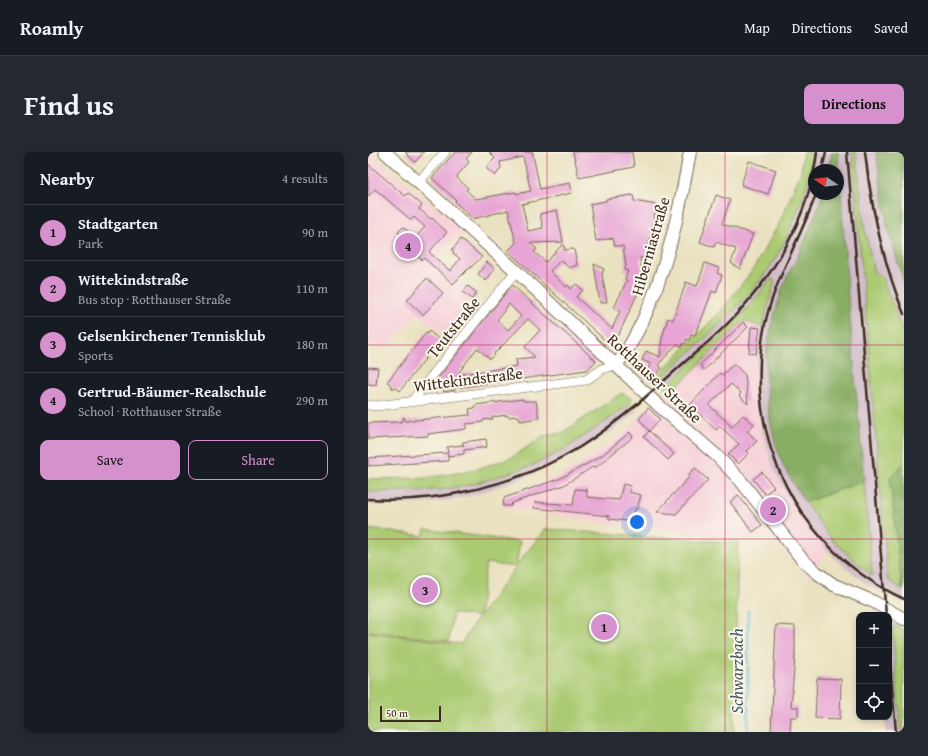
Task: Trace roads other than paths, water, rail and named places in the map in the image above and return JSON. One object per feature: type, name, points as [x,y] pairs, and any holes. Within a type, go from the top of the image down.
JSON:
[{"type":"main road","name":"Rotthauser Straße","points":[[385,152],[516,271],[658,405],[721,460],[754,496],[801,558],[816,572],[834,585],[874,602],[904,619]]},
{"type":"main road","name":"Hiberniastraße","points":[[616,365],[626,354],[639,329],[660,280],[683,191],[690,152]]},
{"type":"street","points":[[419,182],[445,152]]},
{"type":"street","name":"Teutstraße","points":[[412,401],[516,271]]},
{"type":"street","name":"Wittekindstraße","points":[[368,406],[586,380],[604,368],[616,365]]},
{"type":"waterway","name":"Schwarzbach","points":[[748,611],[748,732]]},
{"type":"railway","points":[[368,499],[395,500],[422,498],[478,489],[505,481],[557,460],[580,447],[622,417],[720,331],[761,284],[787,244],[798,222],[813,176],[817,152]]},
{"type":"railway","points":[[823,164],[826,152]]},
{"type":"railway","points":[[847,152],[886,612]]},
{"type":"railway","points":[[865,152],[874,214],[884,255],[904,314]]},
{"type":"railway","points":[[814,200],[775,290],[765,324],[760,366],[762,408],[771,448],[786,486],[808,521],[835,552],[867,578],[904,599]]},
{"type":"railway","points":[[892,684],[896,732]]},
{"type":"place","name":"Gertrud-Bäumer-Realschule","points":[[408,246]]},
{"type":"place","name":"Wittekindstraße","points":[[773,510]]},
{"type":"place","name":"Gelsenkirchener Tennisklub","points":[[425,590]]},
{"type":"place","name":"Stadtgarten","points":[[604,627]]}]
